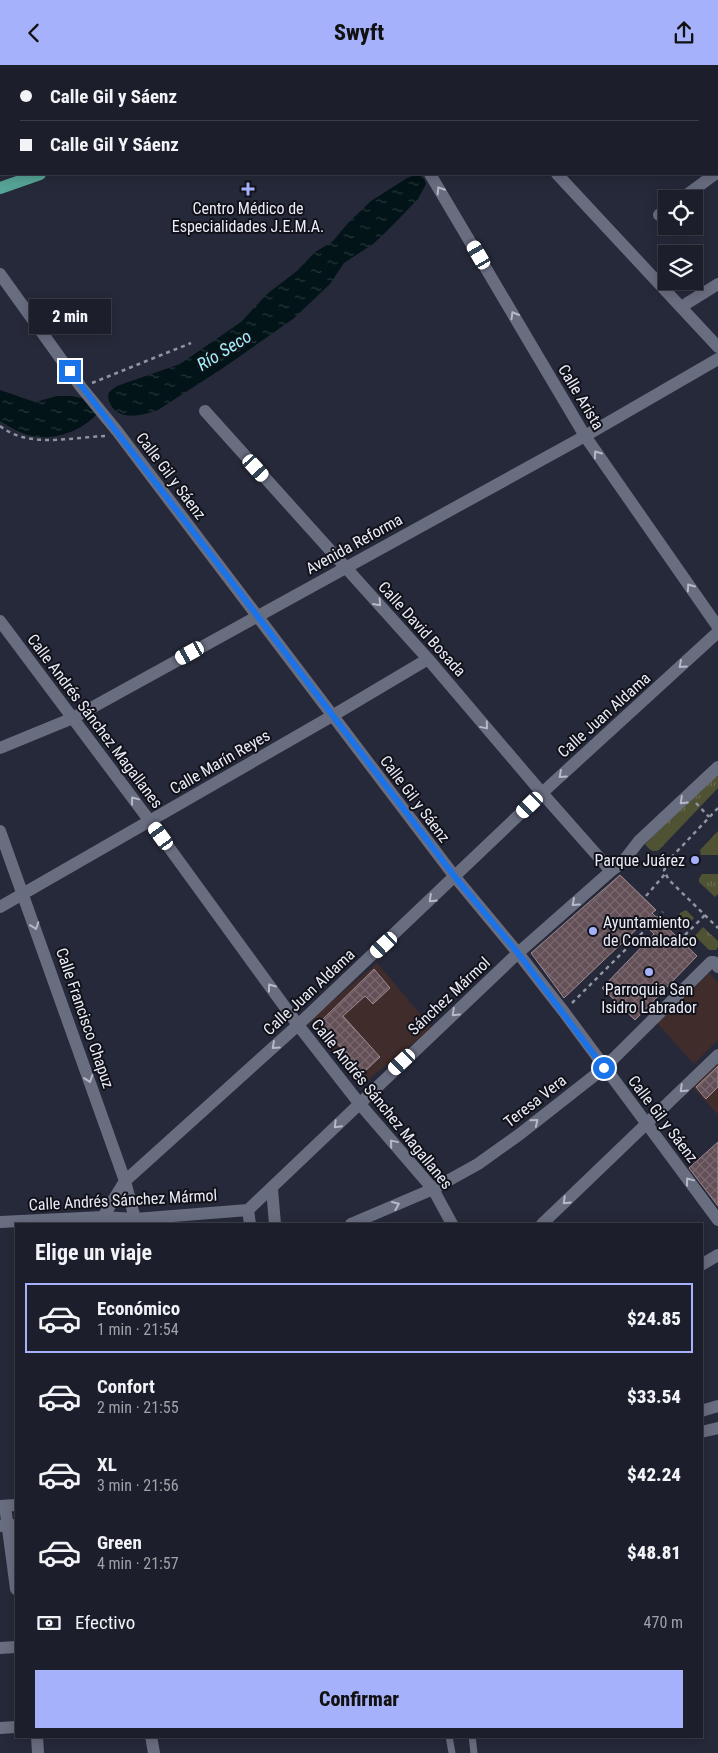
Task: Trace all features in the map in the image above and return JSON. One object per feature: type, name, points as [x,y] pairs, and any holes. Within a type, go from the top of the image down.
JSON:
[{"type":"main road","points":[[0,188],[37,175]]},
{"type":"street","name":"Calle Arista","points":[[431,175],[585,435],[718,627]]},
{"type":"street","points":[[559,175],[718,347]]},
{"type":"street","points":[[693,190],[713,175]]},
{"type":"street","points":[[0,274],[85,392]]},
{"type":"street","points":[[681,307],[718,284]]},
{"type":"street","name":"Avenida Reforma","points":[[0,749],[73,719],[257,615],[585,435],[718,359]]},
{"type":"street","name":"Calle Gil y Sáenz","points":[[85,392],[455,877],[564,1012],[718,1220]]},
{"type":"street","name":"Calle David Bosada","points":[[205,411],[428,659],[611,871]]},
{"type":"street","name":"Calle Andrés Sánchez Magallanes","points":[[0,621],[149,820],[298,1025],[359,1103],[432,1189],[451,1223]]},
{"type":"street","name":"Calle Juan Aldama","points":[[103,1217],[126,1181],[298,1025],[542,793],[718,632]]},
{"type":"street","name":"Calle Marín Reyes","points":[[0,907],[428,659]]},
{"type":"street","name":"Sánchez Mármol","points":[[248,1210],[518,953],[622,863],[639,841],[718,767]]},
{"type":"street","name":"Calle Francisco Chapuz","points":[[0,831],[24,893],[126,1181],[135,1219]]},
{"type":"street","name":"Teresa Vera","points":[[353,1223],[432,1189],[478,1164],[520,1134],[604,1068],[714,964]]},
{"type":"street","points":[[543,1223],[718,1055]]},
{"type":"street","points":[[272,1189],[275,1223]]},
{"type":"street","points":[[248,1210],[250,1223]]},
{"type":"street","name":"Calle Andrés Sánchez Mármol","points":[[0,1222],[103,1217],[135,1219],[248,1210]]},
{"type":"street","points":[[703,1264],[718,1255]]},
{"type":"street","points":[[703,1411],[718,1407]]},
{"type":"street","points":[[703,1432],[718,1428]]},
{"type":"street","points":[[7,1506],[15,1581]]},
{"type":"street","points":[[0,1648],[15,1647]]},
{"type":"street","points":[[0,1728],[15,1727]]},
{"type":"street","points":[[37,1738],[38,1753]]},
{"type":"street","points":[[151,1738],[154,1753]]},
{"type":"lane","points":[[450,1738],[452,1753]]},
{"type":"lane","points":[[472,1738],[474,1753]]},
{"type":"path","points":[[85,392],[191,343]]},
{"type":"path","points":[[0,426],[9,433],[36,439],[64,440],[118,433]]},
{"type":"path","points":[[646,896],[665,874],[667,862],[718,807]]},
{"type":"path","points":[[665,874],[718,928]]},
{"type":"path","points":[[564,1012],[662,912]]},
{"type":"path","points":[[685,935],[705,915]]},
{"type":"shaded area","points":[[377,963],[432,1028],[368,1080],[360,1082],[355,1080],[311,1023],[311,1019]]},
{"type":"shaded area","points":[[709,973],[718,982],[718,1040],[694,1064],[657,1023]]},
{"type":"shaded area","points":[[718,1059],[718,1115],[691,1085]]},
{"type":"green space","points":[[718,774],[718,788],[659,850],[653,851],[649,849],[645,844]]},
{"type":"green space","points":[[718,831],[718,855],[701,855],[700,850]]},
{"type":"green space","points":[[702,874],[718,874],[718,894],[715,897],[699,882]]},
{"type":"green space","points":[[686,910],[694,918],[686,926],[679,919],[680,913]]},
{"type":"green space","points":[[703,927],[718,941],[716,950],[709,950],[695,936]]},
{"type":"water","name":"Río Seco","points":[[419,175],[424,179],[426,184],[418,199],[373,244],[344,263],[330,284],[293,319],[223,368],[158,410],[134,416],[121,414],[112,407],[108,396],[109,392],[117,386],[180,364],[241,322],[267,294],[297,271],[315,252],[332,242],[371,201],[407,178]]},
{"type":"water","points":[[0,390],[35,402],[57,396],[72,396],[86,399],[97,414],[76,430],[58,436],[32,436],[24,434],[0,421]]},
{"type":"building","points":[[620,875],[656,910],[652,913],[697,956],[635,1020],[602,988],[654,934],[643,923],[564,998],[531,953]]},
{"type":"building","points":[[374,969],[390,988],[373,1004],[365,996],[343,1016],[380,1057],[363,1073],[319,1023]]},
{"type":"building","points":[[718,1066],[718,1087],[706,1099],[696,1087]]},
{"type":"building","points":[[718,1142],[718,1206],[689,1168]]},
{"type":"place","name":"Centro Médico de Especialidades J.E.M.A.","points":[[248,189]]},
{"type":"place","name":"Parque Juárez","points":[[695,860]]},
{"type":"place","name":"Ayuntamiento de Comalcalco","points":[[593,931]]},
{"type":"place","name":"Parroquia San Isidro Labrador","points":[[649,972]]},
{"type":"route","points":[[70,371],[455,877],[564,1012],[604,1068]]}]
